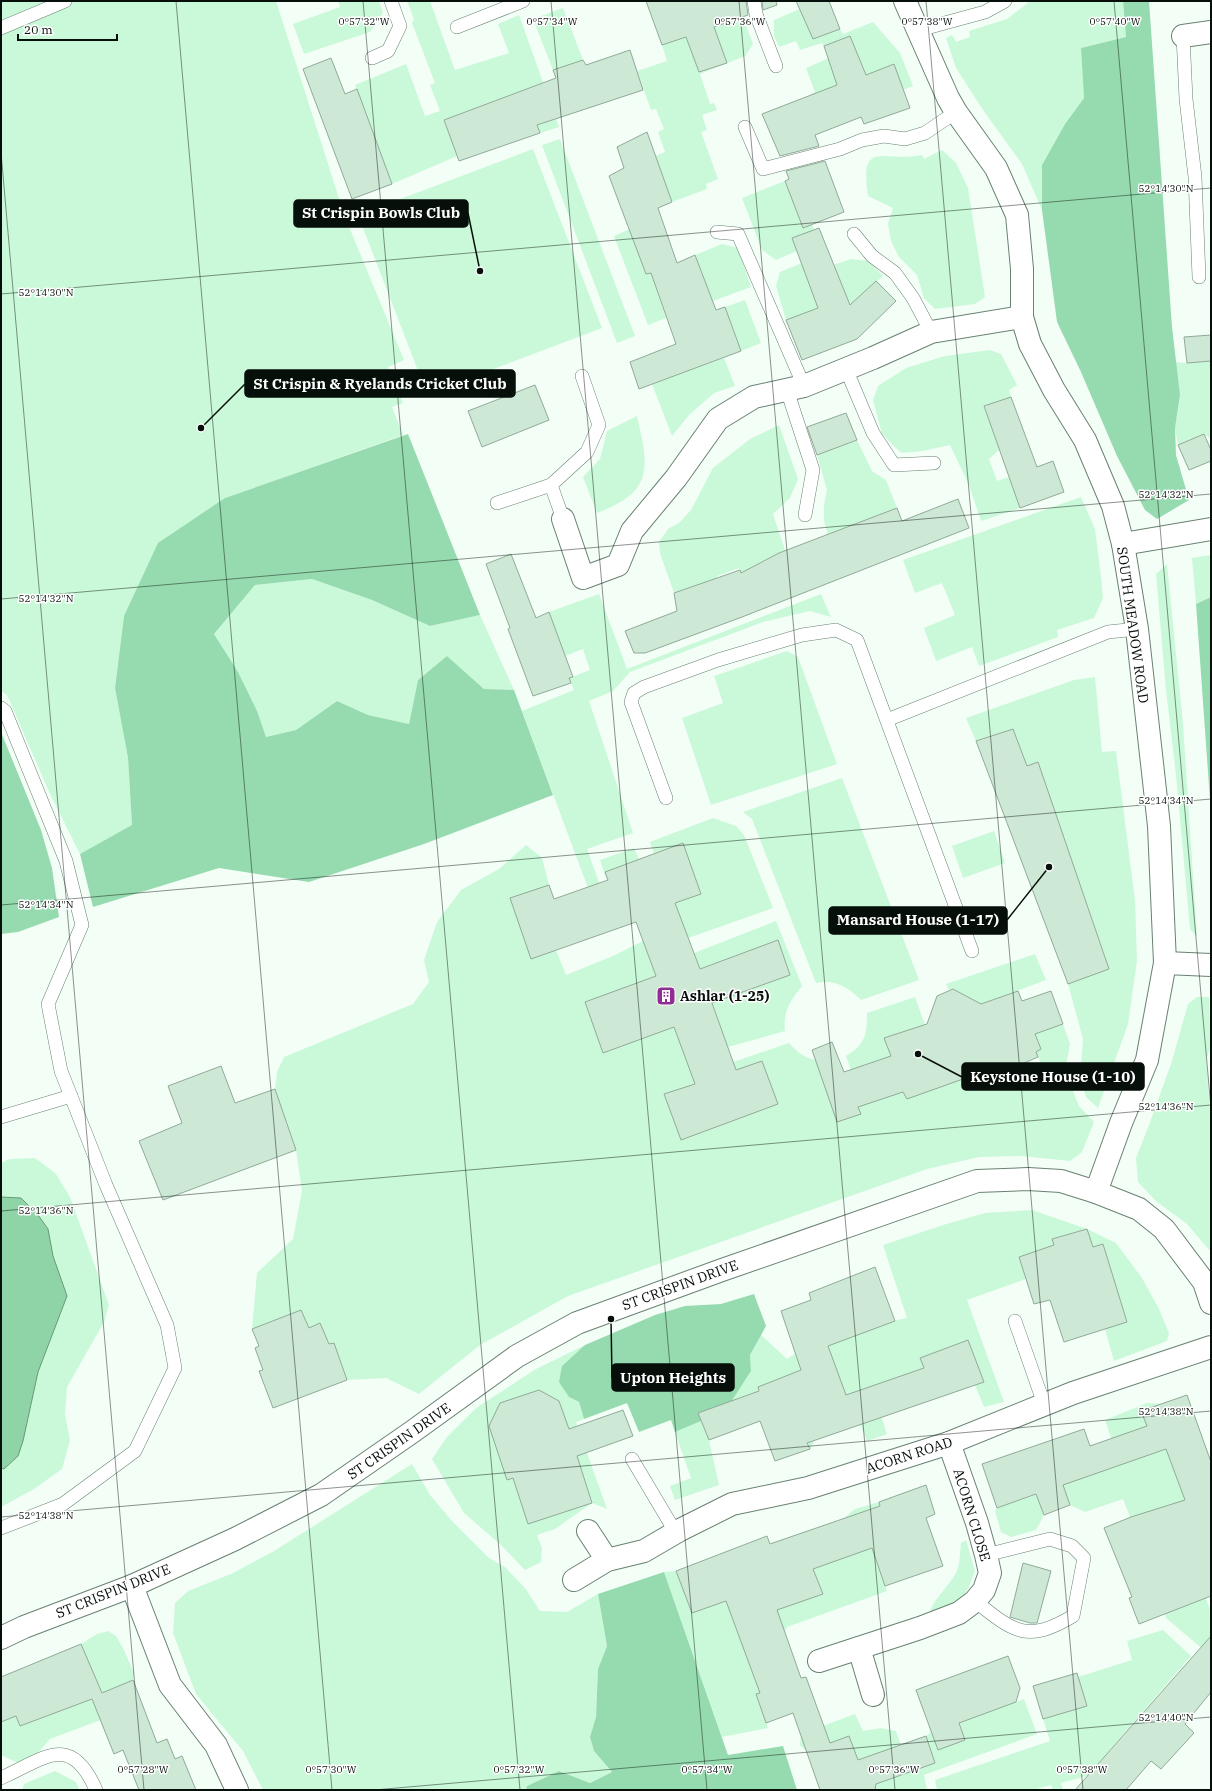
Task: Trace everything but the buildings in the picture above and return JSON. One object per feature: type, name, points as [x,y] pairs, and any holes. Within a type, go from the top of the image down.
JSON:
[{"type":"street","name":"SOUTH MEADOW ROAD","points":[[905,1],[956,112],[996,168],[1017,215],[1022,269],[1022,317],[1030,344],[1054,390],[1085,440],[1113,506],[1123,544],[1137,629],[1158,826],[1163,896],[1165,963],[1147,1060],[1121,1123],[1096,1192]]},
{"type":"street","points":[[1183,36],[1211,32]]},
{"type":"street","points":[[563,519],[583,578],[618,565],[632,531],[676,478],[718,419],[754,397],[796,388],[846,369],[931,332],[1022,317]]},
{"type":"street","points":[[1123,544],[1211,529]]},
{"type":"street","points":[[1165,963],[1211,965]]},
{"type":"street","name":"ST CRISPIN DRIVE","points":[[1,1638],[24,1627],[132,1586],[235,1539],[321,1495],[412,1432],[517,1356],[577,1323],[722,1270],[977,1181],[1028,1179],[1061,1181],[1096,1192],[1139,1209],[1164,1228],[1204,1282],[1211,1303]]},
{"type":"street","name":"ACORN ROAD","points":[[574,1580],[607,1560],[644,1551],[732,1504],[808,1488],[949,1443],[1073,1393],[1211,1347]]},
{"type":"street","name":"ACORN CLOSE","points":[[819,1661],[940,1620],[959,1612],[975,1601],[984,1590],[990,1574],[986,1555],[977,1523],[949,1443]]},
{"type":"street","points":[[588,1531],[607,1560]]},
{"type":"street","points":[[132,1586],[170,1685],[216,1745],[237,1790]]},
{"type":"street","points":[[859,1648],[873,1695]]},
{"type":"lane","points":[[1,28],[65,1]]},
{"type":"lane","points":[[372,58],[388,51],[400,26],[391,1]]},
{"type":"lane","points":[[457,27],[524,1]]},
{"type":"lane","points":[[754,1],[756,14],[776,66]]},
{"type":"lane","points":[[919,30],[985,12],[1005,1]]},
{"type":"lane","points":[[1183,36],[1186,99],[1195,177],[1199,277]]},
{"type":"lane","points":[[745,127],[764,169],[840,149],[862,140],[876,137],[884,136],[905,139],[925,133],[956,112]]},
{"type":"lane","points":[[717,232],[738,234],[796,388],[813,470],[805,515]]},
{"type":"lane","points":[[854,234],[872,256],[895,273],[913,298],[931,332]]},
{"type":"lane","points":[[846,369],[873,433],[894,465],[934,463]]},
{"type":"lane","points":[[497,502],[551,485],[587,452],[599,425],[582,376]]},
{"type":"lane","points":[[551,485],[563,519]]},
{"type":"lane","points":[[887,720],[1108,632],[1137,629]]},
{"type":"lane","points":[[666,798],[631,702],[634,693],[644,687],[718,660],[802,635],[836,630],[848,634],[857,640],[972,951]]},
{"type":"lane","points":[[1,708],[5,711],[66,861],[82,925],[48,1004],[61,1071],[106,1185],[167,1325],[175,1368],[135,1451],[63,1504],[1,1528]]},
{"type":"lane","points":[[1,1116],[71,1096]]},
{"type":"lane","points":[[1015,1321],[1044,1404]]},
{"type":"lane","points":[[632,1459],[676,1533]]},
{"type":"lane","points":[[975,1601],[1009,1627],[1027,1632],[1052,1629],[1073,1616],[1084,1558],[1072,1546],[1050,1539],[986,1555]]},
{"type":"lane","points":[[1,1778],[46,1757],[63,1753],[77,1759],[89,1775],[96,1790]]},
{"type":"lane","points":[[1,1784],[3,1790]]},
{"type":"shaded area","points":[[1,1],[276,1],[345,217],[404,360],[388,367],[403,403],[392,407],[403,435],[225,498],[124,616],[115,688],[128,758],[132,826],[80,854],[50,794],[7,695],[1,691]]},
{"type":"shaded area","points":[[338,1],[379,1],[383,13],[370,32],[304,54],[293,24],[340,7]]},
{"type":"shaded area","points":[[407,1],[430,1],[455,70],[509,53],[498,24],[519,15],[559,127],[540,133],[523,90],[444,120],[457,156],[392,184],[355,85],[406,64],[425,116],[440,111],[430,85],[435,83],[412,23],[414,19]]},
{"type":"shaded area","points":[[1030,1],[1123,1],[1126,37],[1081,48],[1084,98],[1065,124],[1042,165],[1042,210],[1022,164],[983,110],[956,68],[946,38],[952,35],[956,42],[970,37],[969,31],[1007,19]]},
{"type":"shaded area","points":[[1123,1],[1149,1],[1172,327],[1180,395],[1175,428],[1176,455],[1189,500],[1157,519],[1145,510],[1117,456],[1081,372],[1057,322],[1042,210],[1042,165],[1065,124],[1084,98],[1081,48],[1126,37]]},
{"type":"shaded area","points":[[563,8],[583,60],[553,70],[533,19]]},
{"type":"shaded area","points":[[800,9],[813,39],[840,29],[843,34],[873,22],[900,53],[913,86],[903,90],[894,64],[811,104],[808,96],[815,92],[806,68],[829,58],[822,43],[800,50],[796,41],[779,47],[774,36],[774,20]]},
{"type":"shaded area","points":[[743,17],[753,44],[745,56],[700,74],[710,104],[714,103],[717,110],[702,115],[707,130],[701,132],[718,179],[706,184],[707,189],[672,202],[655,156],[665,152],[658,132],[664,129],[656,109],[651,110],[637,71],[667,61],[662,45]]},
{"type":"shaded area","points":[[560,139],[635,336],[617,343],[542,145]]},
{"type":"shaded area","points":[[533,149],[602,328],[427,394],[358,215]]},
{"type":"shaded area","points":[[942,150],[956,163],[968,188],[985,297],[975,304],[935,309],[924,298],[917,275],[899,257],[891,241],[888,224],[893,208],[868,196],[866,178],[867,166],[871,159],[877,156],[908,157],[922,155],[924,159]]},
{"type":"shaded area","points":[[785,181],[802,227],[812,224],[814,230],[793,238],[797,251],[776,260],[762,250],[742,198]]},
{"type":"shaded area","points":[[630,229],[646,274],[651,273],[666,318],[648,325],[614,236]]},
{"type":"shaded area","points":[[722,244],[738,248],[751,287],[713,301],[695,255]]},
{"type":"shaded area","points":[[851,259],[869,261],[883,276],[845,310],[786,320],[776,286],[780,272],[802,263],[806,274]]},
{"type":"shaded area","points":[[745,300],[761,343],[741,351],[725,307]]},
{"type":"shaded area","points":[[990,350],[1001,354],[1017,385],[1009,390],[1011,397],[984,407],[1000,449],[989,459],[997,481],[1009,477],[1020,508],[981,521],[969,485],[950,445],[923,451],[901,453],[882,434],[873,400],[878,386],[906,368],[945,356]]},
{"type":"shaded area","points":[[724,358],[735,386],[714,393],[689,415],[672,436],[652,384]]},
{"type":"shaded area","points":[[1211,361],[1211,439],[1204,434],[1178,445],[1175,428],[1180,395],[1174,362],[1187,363]]},
{"type":"shaded area","points":[[637,416],[644,450],[645,464],[643,476],[638,487],[629,496],[616,505],[597,513],[583,477],[600,459],[607,431]]},
{"type":"shaded area","points":[[779,425],[798,479],[790,498],[773,514],[785,550],[761,562],[762,567],[742,575],[739,568],[717,576],[719,582],[693,586],[674,593],[660,553],[659,542],[668,529],[679,523],[691,510],[713,468],[750,439]]},
{"type":"shaded area","points":[[408,434],[480,615],[430,626],[372,600],[312,579],[255,585],[214,634],[238,672],[257,711],[266,737],[296,730],[337,701],[368,715],[409,724],[418,680],[447,656],[484,689],[514,690],[553,795],[424,844],[309,882],[219,868],[93,907],[80,854],[132,825],[128,758],[115,688],[124,616],[158,543],[225,498]]},
{"type":"shaded area","points":[[857,440],[872,471],[886,480],[897,508],[828,535],[824,521],[824,505],[827,490],[817,455]]},
{"type":"shaded area","points":[[1081,497],[1095,529],[1101,577],[1103,598],[1094,618],[1057,630],[1058,637],[979,666],[972,647],[936,661],[924,628],[955,615],[942,583],[915,593],[903,560]]},
{"type":"shaded area","points":[[1211,555],[1211,597],[1196,604],[1192,558]]},
{"type":"shaded area","points":[[1167,564],[1183,724],[1197,936],[1190,929],[1156,574]]},
{"type":"shaded area","points":[[312,579],[372,600],[430,626],[480,615],[514,690],[484,689],[447,656],[418,680],[409,724],[368,715],[337,701],[296,730],[266,737],[243,684],[214,634],[255,585]]},
{"type":"shaded area","points":[[599,594],[627,669],[821,594],[831,617],[810,611],[763,622],[630,672],[613,691],[589,701],[633,833],[587,849],[600,885],[588,888],[522,711],[574,690],[569,678],[590,670],[583,649],[565,656],[549,612]]},
{"type":"shaded area","points":[[1211,597],[1211,814],[1196,604]]},
{"type":"shaded area","points":[[787,651],[798,657],[837,764],[711,805],[682,718],[723,703],[714,676]]},
{"type":"shaded area","points":[[1095,677],[1102,752],[1116,751],[1135,901],[1137,961],[1128,1024],[1098,1108],[1086,1097],[1080,1078],[1083,1039],[1068,984],[1109,968],[1038,762],[1027,766],[1013,729],[976,741],[966,718],[1074,680]]},
{"type":"shaded area","points":[[1,732],[41,830],[52,868],[59,917],[18,932],[1,934]]},
{"type":"shaded area","points":[[842,778],[919,980],[861,1000],[841,985],[829,982],[816,983],[752,819],[743,812]]},
{"type":"shaded area","points":[[713,818],[736,826],[744,835],[773,908],[688,938],[675,903],[701,893],[683,844],[654,854],[650,842]]},
{"type":"shaded area","points":[[994,831],[1005,863],[963,878],[952,846]]},
{"type":"shaded area","points":[[526,845],[542,858],[549,885],[510,898],[531,958],[556,950],[566,975],[613,956],[643,941],[660,987],[648,979],[585,1002],[603,1053],[660,1032],[670,1015],[695,1084],[664,1095],[681,1140],[778,1104],[762,1061],[736,1070],[733,1062],[789,1043],[799,1053],[814,1060],[834,1061],[837,1122],[861,1114],[858,1107],[1011,1057],[1024,1087],[1046,1078],[1036,1051],[1041,1049],[1035,1034],[1063,1024],[1070,1044],[1065,1071],[1079,1106],[1094,1122],[1082,1152],[1070,1161],[1021,1156],[979,1157],[927,1169],[568,1296],[480,1345],[419,1394],[386,1378],[347,1380],[334,1343],[329,1344],[320,1323],[309,1328],[301,1310],[252,1329],[257,1273],[293,1239],[302,1191],[296,1150],[275,1089],[277,1072],[284,1057],[413,1004],[429,982],[424,960],[437,922],[461,890],[499,869]]},
{"type":"shaded area","points":[[634,848],[639,859],[605,872],[608,884],[600,860]]},
{"type":"shaded area","points":[[776,921],[802,986],[786,1012],[785,1031],[728,1047],[712,1003],[790,975],[778,940],[699,969],[694,953]]},
{"type":"shaded area","points":[[1035,954],[1046,980],[985,1003],[973,1021],[963,995],[953,989],[949,990],[946,984]]},
{"type":"shaded area","points":[[915,997],[929,1036],[919,1027],[885,1038],[891,1056],[851,1070],[846,1056],[857,1048],[864,1039],[867,1013]]},
{"type":"shaded area","points":[[1197,997],[1209,997],[1211,1047],[1206,1059],[1211,1124],[1211,1252],[1187,1224],[1157,1202],[1138,1182],[1136,1158],[1172,1061],[1188,1004]]},
{"type":"shaded area","points":[[35,1158],[56,1174],[70,1197],[109,1305],[104,1322],[67,1387],[65,1415],[70,1440],[62,1469],[34,1489],[1,1507],[1,1468],[4,1469],[18,1456],[23,1441],[38,1372],[67,1296],[53,1256],[48,1229],[21,1198],[1,1197],[1,1163],[10,1159]]},
{"type":"shaded area","points":[[1,1197],[21,1198],[38,1215],[48,1229],[53,1256],[67,1296],[38,1372],[23,1441],[18,1456],[4,1469],[1,1468]]},
{"type":"shaded area","points":[[1032,1210],[1087,1229],[1116,1243],[1142,1278],[1158,1307],[1169,1333],[1167,1341],[1114,1361],[1105,1329],[1127,1322],[1103,1245],[1093,1247],[1086,1229],[1052,1239],[1054,1245],[1019,1257],[1026,1279],[967,1300],[1004,1402],[984,1407],[975,1385],[984,1382],[968,1340],[920,1358],[935,1399],[926,1401],[915,1371],[872,1387],[887,1434],[867,1441],[860,1424],[815,1440],[810,1449],[792,1402],[778,1379],[758,1387],[766,1410],[731,1402],[751,1371],[750,1355],[760,1334],[787,1359],[824,1335],[907,1318],[883,1245],[985,1213]]},
{"type":"shaded area","points":[[754,1294],[766,1326],[750,1355],[751,1371],[731,1402],[699,1413],[701,1421],[675,1432],[671,1420],[639,1432],[627,1403],[584,1419],[579,1402],[569,1397],[559,1382],[562,1366],[585,1345],[655,1315],[685,1306],[721,1304]]},
{"type":"shaded area","points":[[585,1345],[563,1366],[569,1397],[579,1402],[584,1419],[576,1422],[607,1509],[592,1503],[555,1529],[537,1535],[542,1548],[541,1562],[525,1570],[501,1545],[464,1513],[432,1459],[447,1437],[476,1408],[536,1369]],"holes":[[[539,1390],[559,1401],[592,1502],[528,1524],[513,1478],[489,1426],[500,1403]]]},
{"type":"shaded area","points":[[1147,1403],[1161,1404],[1142,1411],[1153,1443],[1199,1428],[1201,1435],[1166,1449],[1185,1500],[1148,1563],[1123,1499],[1085,1512],[1070,1505],[1060,1479],[1120,1465],[1105,1420]]},
{"type":"shaded area","points":[[701,1421],[709,1440],[719,1485],[675,1500],[670,1486],[691,1478],[675,1432]]},
{"type":"shaded area","points":[[412,1464],[430,1495],[452,1521],[489,1558],[505,1567],[525,1588],[540,1611],[567,1612],[598,1594],[607,1646],[598,1669],[596,1717],[590,1737],[594,1751],[612,1772],[590,1783],[559,1771],[527,1786],[526,1790],[263,1790],[243,1751],[196,1694],[173,1633],[175,1603],[188,1591],[231,1574],[274,1551]]},
{"type":"shaded area","points":[[1034,1489],[1044,1515],[1036,1530],[1011,1537],[1001,1532],[995,1511],[997,1508],[1032,1496]]},
{"type":"shaded area","points":[[879,1502],[887,1531],[876,1560],[887,1591],[787,1627],[760,1693],[756,1694],[768,1728],[722,1737],[664,1572],[676,1571],[692,1613],[785,1581],[810,1598],[823,1594],[813,1568],[855,1554],[843,1519],[855,1509]]},
{"type":"shaded area","points":[[966,1540],[975,1571],[968,1589],[959,1602],[930,1613],[937,1598],[957,1571],[961,1543]]},
{"type":"shaded area","points":[[664,1572],[728,1755],[783,1746],[797,1790],[526,1790],[527,1786],[559,1771],[590,1783],[612,1772],[594,1751],[590,1737],[596,1717],[598,1669],[607,1646],[598,1594]]},
{"type":"shaded area","points":[[1202,1587],[1211,1612],[1211,1656],[1166,1618],[1165,1614]]},
{"type":"shaded area","points":[[1163,1630],[1191,1656],[1087,1776],[1061,1783],[1063,1790],[1053,1790],[1051,1785],[1033,1790],[937,1790],[935,1780],[1050,1741],[1043,1719],[1087,1706],[1078,1677],[1132,1660],[1127,1641]]},
{"type":"shaded area","points":[[108,1631],[116,1636],[134,1673],[133,1680],[105,1692],[114,1715],[50,1739],[37,1754],[18,1763],[1,1755],[1,1722],[16,1716],[20,1726],[49,1715],[81,1644],[97,1634]]},
{"type":"shaded area","points":[[1024,1699],[1037,1734],[924,1775],[927,1790],[868,1790],[849,1736],[806,1751],[800,1745],[801,1734],[855,1714],[863,1731],[881,1728],[896,1731],[910,1772],[935,1763],[926,1736],[931,1732],[941,1729],[948,1746],[965,1740],[959,1723]]},
{"type":"shaded area","points":[[55,1771],[76,1782],[79,1790],[22,1790],[24,1784]]},
{"type":"place","name":"St Crispin Bowls Club","points":[[480,271]]},
{"type":"place","name":"St Crispin & Ryelands Cricket Club","points":[[201,428]]},
{"type":"place","name":"Mansard House (1-17)","points":[[1049,867]]},
{"type":"place","name":"Ashlar (1-25)","points":[[666,996]]},
{"type":"place","name":"Keystone House (1-10)","points":[[918,1054]]},
{"type":"place","name":"Upton Heights","points":[[611,1319]]}]
